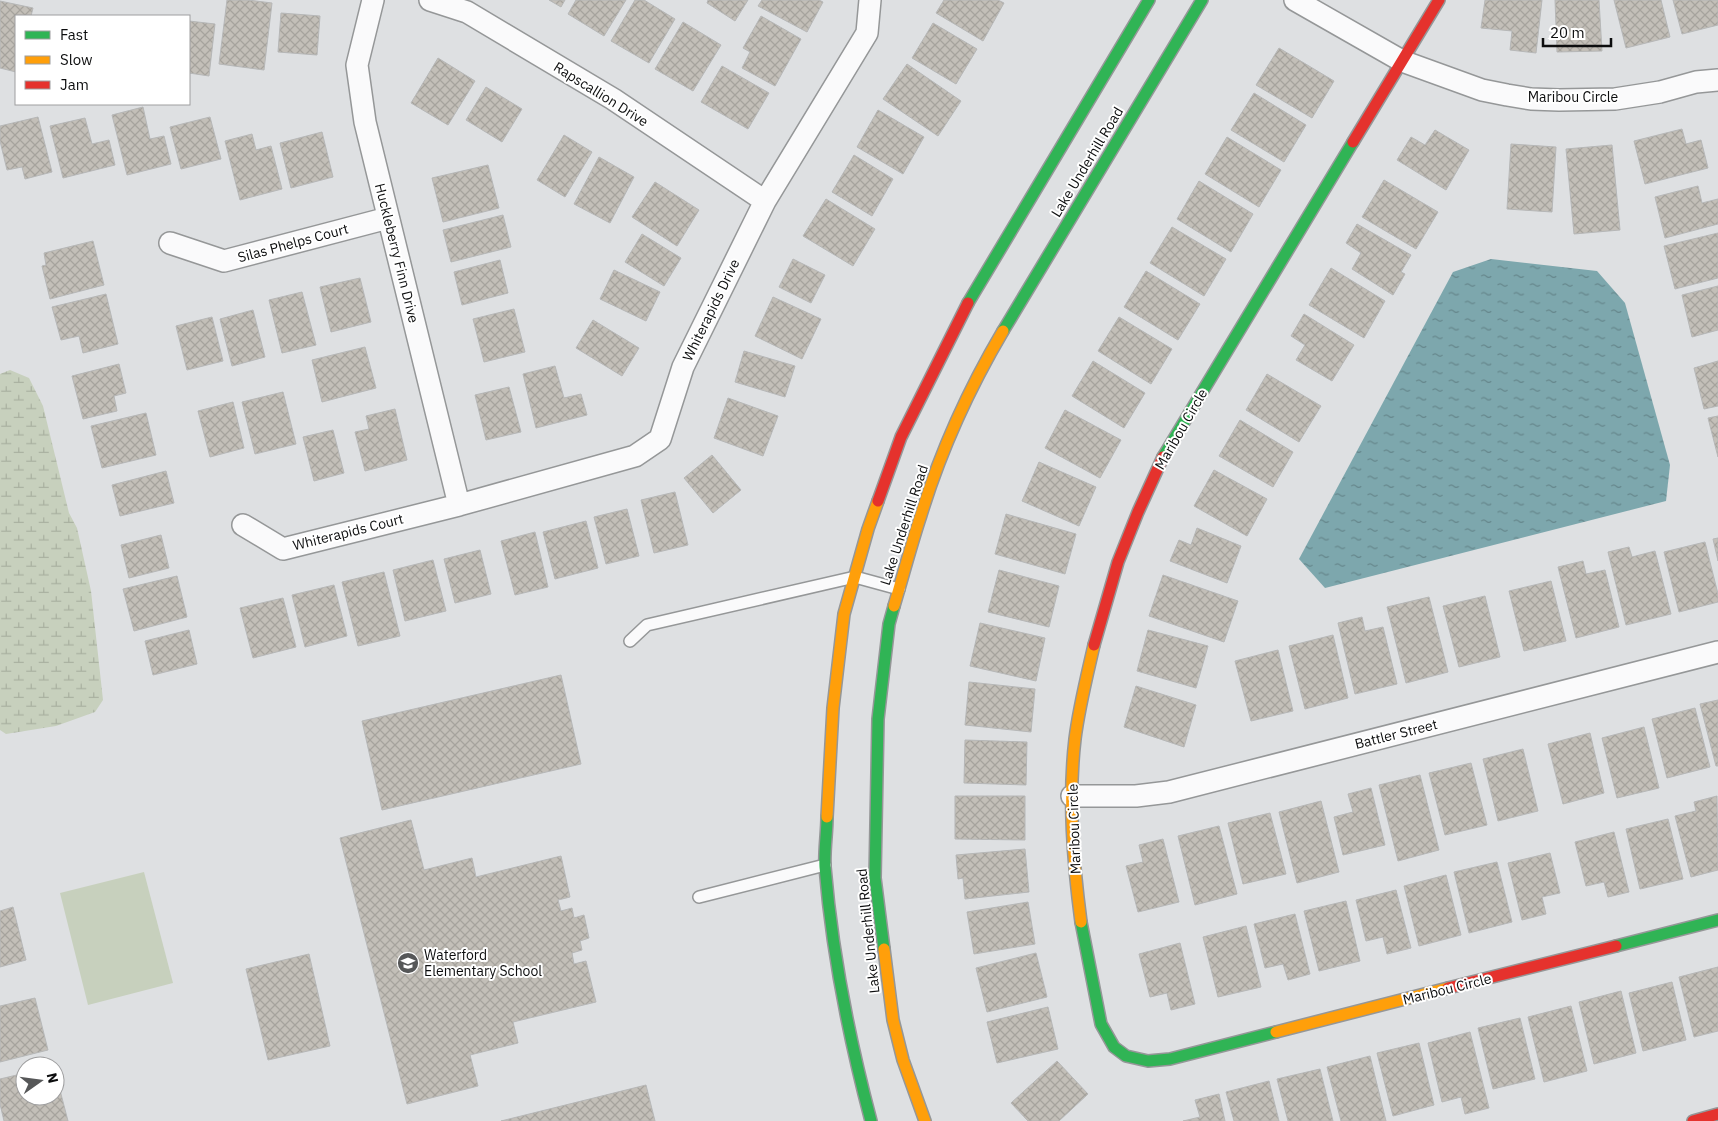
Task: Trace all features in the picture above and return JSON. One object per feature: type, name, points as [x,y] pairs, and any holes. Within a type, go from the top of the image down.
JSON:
[{"type":"street","name":"Huckleberry Finn Drive","points":[[372,0],[357,65],[365,122],[459,505]]},
{"type":"street","name":"Rapscallion Drive","points":[[430,0],[467,12],[613,99],[765,200]]},
{"type":"street","name":"Whiterapids Drive","points":[[459,505],[635,456],[660,438],[683,367],[765,200],[867,33],[870,0]]},
{"type":"street","points":[[870,1121],[838,969],[825,865],[833,708],[844,614],[868,529],[901,437],[972,294],[1149,0]]},
{"type":"street","name":"Lake Underhill Road","points":[[925,1121],[903,1060],[894,1027],[875,878],[878,719],[889,624],[934,475],[950,436],[990,353],[1202,0]]},
{"type":"street","name":"Maribou Circle","points":[[1295,0],[1402,61],[1482,90],[1531,99],[1615,99],[1660,92],[1696,82],[1718,80]]},
{"type":"street","points":[[1402,61],[1439,0]]},
{"type":"street","name":"Maribou Circle","points":[[1402,61],[1160,463],[1146,491],[1106,592],[1080,708],[1074,749],[1072,796],[1076,882],[1087,960],[1100,1019],[1114,1047],[1126,1056],[1139,1061],[1155,1062],[1718,920]]},
{"type":"street","name":"Silas Phelps Court","points":[[170,243],[224,261],[388,218]]},
{"type":"street","name":"Whiterapids Court","points":[[243,524],[283,549],[459,505]]},
{"type":"street","name":"Battler Street","points":[[1072,796],[1136,796],[1169,792],[1718,652]]},
{"type":"street","points":[[1693,1121],[1718,1114]]},
{"type":"lane","points":[[630,641],[647,625],[854,577],[899,589]]},
{"type":"lane","points":[[699,898],[825,865]]},
{"type":"green space","points":[[10,370],[29,378],[43,406],[69,513],[77,528],[91,591],[103,700],[95,712],[56,726],[6,734],[0,730],[0,374]]},
{"type":"green space","points":[[144,872],[173,983],[88,1005],[60,893]]},
{"type":"water","points":[[1491,259],[1597,271],[1625,303],[1670,465],[1666,501],[1325,588],[1299,559],[1453,272]]},
{"type":"building","points":[[227,0],[272,3],[264,70],[219,64]]},
{"type":"building","points":[[549,0],[565,0],[561,7]]},
{"type":"building","points":[[576,0],[626,0],[604,36],[568,14]]},
{"type":"building","points":[[635,0],[644,0],[675,19],[649,63],[611,41]]},
{"type":"building","points":[[708,0],[748,0],[735,21],[707,3]]},
{"type":"building","points":[[762,0],[819,0],[823,2],[807,32],[758,6]]},
{"type":"building","points":[[944,0],[998,0],[1004,3],[983,41],[936,13]]},
{"type":"building","points":[[1485,0],[1542,0],[1536,53],[1510,50],[1512,31],[1481,28]]},
{"type":"building","points":[[1555,0],[1599,0],[1602,51],[1557,52]]},
{"type":"building","points":[[1614,0],[1661,0],[1670,37],[1626,48]]},
{"type":"building","points":[[1673,0],[1718,0],[1718,25],[1682,34]]},
{"type":"building","points":[[0,1],[33,8],[31,15],[15,15],[15,72],[0,68]]},
{"type":"building","points":[[281,13],[320,16],[317,55],[278,52]]},
{"type":"building","points":[[761,16],[801,39],[775,86],[742,68],[750,52],[743,48]]},
{"type":"building","points":[[190,21],[215,24],[209,76],[190,73]]},
{"type":"building","points":[[683,22],[721,45],[693,91],[655,69]]},
{"type":"building","points":[[933,23],[977,49],[956,84],[912,58]]},
{"type":"building","points":[[1279,48],[1334,81],[1312,118],[1256,85]]},
{"type":"building","points":[[438,58],[475,81],[448,125],[411,103]]},
{"type":"building","points":[[907,64],[961,101],[938,136],[883,99]]},
{"type":"building","points":[[722,66],[769,93],[748,129],[701,102]]},
{"type":"building","points":[[486,87],[522,109],[502,142],[466,120]]},
{"type":"building","points":[[1254,93],[1306,125],[1284,162],[1231,130]]},
{"type":"building","points":[[143,107],[150,139],[164,136],[171,164],[127,175],[112,115]]},
{"type":"building","points":[[878,110],[924,137],[903,174],[857,147]]},
{"type":"building","points":[[38,117],[52,172],[25,179],[22,167],[7,170],[0,141],[0,126]]},
{"type":"building","points":[[210,117],[221,159],[181,169],[170,127]]},
{"type":"building","points":[[85,118],[92,144],[109,140],[115,165],[63,178],[50,126]]},
{"type":"building","points":[[1682,129],[1686,144],[1701,140],[1708,168],[1645,184],[1634,141]]},
{"type":"building","points":[[1435,130],[1469,150],[1446,190],[1397,160],[1411,137],[1425,145]]},
{"type":"building","points":[[322,132],[333,177],[291,188],[280,143]]},
{"type":"building","points":[[252,134],[256,150],[271,146],[282,189],[240,200],[225,141]]},
{"type":"building","points":[[564,135],[592,152],[565,197],[537,180]]},
{"type":"building","points":[[1227,137],[1281,170],[1259,207],[1205,174]]},
{"type":"building","points":[[1511,144],[1556,147],[1552,212],[1507,209]]},
{"type":"building","points":[[1612,145],[1620,230],[1574,234],[1566,149]]},
{"type":"building","points":[[854,155],[893,179],[872,216],[832,192]]},
{"type":"building","points":[[599,157],[634,177],[610,223],[574,204]]},
{"type":"building","points":[[488,165],[499,208],[443,222],[432,178]]},
{"type":"building","points":[[1384,180],[1438,212],[1416,249],[1362,217]]},
{"type":"building","points":[[1199,181],[1253,214],[1231,252],[1177,219]]},
{"type":"building","points":[[655,182],[699,210],[677,246],[632,217]]},
{"type":"building","points":[[1698,186],[1702,203],[1718,199],[1718,224],[1665,238],[1655,197]]},
{"type":"building","points":[[826,199],[875,229],[853,266],[803,236]]},
{"type":"building","points":[[503,215],[511,247],[451,262],[443,230]]},
{"type":"building","points":[[1357,224],[1411,255],[1401,272],[1405,274],[1393,295],[1352,269],[1361,253],[1346,243]]},
{"type":"building","points":[[1172,227],[1226,259],[1204,296],[1150,263]]},
{"type":"building","points":[[1718,233],[1718,278],[1675,289],[1664,246]]},
{"type":"building","points":[[642,234],[681,258],[664,286],[625,262]]},
{"type":"building","points":[[93,241],[104,285],[50,299],[42,266],[46,265],[44,253]]},
{"type":"building","points":[[793,259],[825,275],[811,303],[779,287]]},
{"type":"building","points":[[500,260],[508,293],[462,305],[454,272]]},
{"type":"building","points":[[1331,268],[1385,301],[1364,338],[1309,305]]},
{"type":"building","points":[[614,270],[660,292],[646,321],[600,299]]},
{"type":"building","points":[[1146,271],[1200,304],[1178,340],[1124,307]]},
{"type":"building","points":[[360,278],[371,322],[331,332],[320,287]]},
{"type":"building","points":[[1718,286],[1718,330],[1692,337],[1682,295]]},
{"type":"building","points":[[302,292],[316,345],[282,353],[269,300]]},
{"type":"building","points":[[106,294],[118,344],[83,353],[79,336],[61,340],[52,307]]},
{"type":"building","points":[[773,297],[821,319],[802,359],[755,336]]},
{"type":"building","points":[[514,309],[525,352],[484,362],[473,319]]},
{"type":"building","points":[[253,310],[265,357],[232,366],[220,319]]},
{"type":"building","points":[[1304,314],[1354,345],[1332,381],[1296,360],[1305,345],[1291,336]]},
{"type":"building","points":[[212,317],[223,361],[187,370],[176,326]]},
{"type":"building","points":[[1119,317],[1172,349],[1151,384],[1098,351]]},
{"type":"building","points":[[593,320],[639,348],[622,376],[576,348]]},
{"type":"building","points":[[365,347],[376,388],[322,402],[312,360]]},
{"type":"building","points":[[744,351],[795,366],[785,397],[735,382]]},
{"type":"building","points":[[1093,361],[1145,393],[1124,428],[1072,396]]},
{"type":"building","points":[[1718,361],[1718,406],[1704,409],[1694,368]]},
{"type":"building","points":[[119,364],[126,393],[114,396],[117,411],[83,419],[72,376]]},
{"type":"building","points":[[555,366],[564,398],[581,394],[587,415],[536,428],[523,374]]},
{"type":"building","points":[[1267,374],[1321,406],[1299,442],[1246,410]]},
{"type":"building","points":[[509,387],[521,432],[486,440],[475,395]]},
{"type":"building","points":[[283,392],[296,444],[255,454],[242,402]]},
{"type":"building","points":[[728,398],[778,416],[763,456],[714,438]]},
{"type":"building","points":[[233,402],[244,448],[210,457],[198,411]]},
{"type":"building","points":[[395,409],[407,460],[365,471],[355,432],[369,429],[366,416]]},
{"type":"building","points":[[1065,410],[1121,440],[1100,478],[1045,448]]},
{"type":"building","points":[[146,413],[156,455],[102,468],[91,426]]},
{"type":"building","points":[[1718,416],[1718,457],[1708,418]]},
{"type":"building","points":[[1240,420],[1293,452],[1273,487],[1219,456]]},
{"type":"building","points":[[333,430],[344,473],[314,481],[303,437]]},
{"type":"building","points":[[712,455],[741,490],[713,513],[684,478]]},
{"type":"building","points":[[1039,462],[1096,487],[1079,526],[1022,501]]},
{"type":"building","points":[[1214,470],[1267,499],[1247,536],[1194,506]]},
{"type":"building","points":[[166,471],[174,503],[120,516],[112,485]]},
{"type":"building","points":[[675,492],[688,545],[654,553],[641,500]]},
{"type":"building","points":[[627,509],[639,556],[606,564],[594,517]]},
{"type":"building","points":[[1006,514],[1076,534],[1065,574],[995,554]]},
{"type":"building","points":[[586,521],[598,568],[555,579],[543,532]]},
{"type":"building","points":[[1197,528],[1241,546],[1227,583],[1170,561],[1179,540],[1191,545]]},
{"type":"building","points":[[535,532],[548,587],[515,595],[501,541]]},
{"type":"building","points":[[161,535],[169,568],[129,578],[121,545]]},
{"type":"building","points":[[1718,538],[1718,561],[1713,539]]},
{"type":"building","points":[[1705,542],[1718,594],[1718,602],[1679,612],[1664,552]]},
{"type":"building","points":[[1629,547],[1632,557],[1655,551],[1671,614],[1626,625],[1608,552]]},
{"type":"building","points":[[480,550],[491,594],[455,603],[444,559]]},
{"type":"building","points":[[433,560],[446,611],[405,621],[393,570]]},
{"type":"building","points":[[1583,561],[1586,574],[1605,570],[1619,627],[1576,638],[1558,567]]},
{"type":"building","points":[[999,570],[1059,586],[1049,627],[988,612]]},
{"type":"building","points":[[384,572],[400,636],[358,646],[342,582]]},
{"type":"building","points":[[1163,575],[1238,601],[1224,642],[1149,616]]},
{"type":"building","points":[[177,576],[187,617],[134,631],[123,589]]},
{"type":"building","points":[[1551,581],[1566,641],[1524,651],[1509,591]]},
{"type":"building","points":[[334,585],[347,636],[305,647],[292,595]]},
{"type":"building","points":[[1485,596],[1500,657],[1459,667],[1443,606]]},
{"type":"building","points":[[1429,597],[1448,672],[1406,683],[1387,607]]},
{"type":"building","points":[[283,598],[296,647],[253,658],[240,608]]},
{"type":"building","points":[[1362,617],[1365,631],[1383,627],[1397,684],[1355,694],[1338,623]]},
{"type":"building","points":[[980,623],[1045,638],[1036,681],[970,666]]},
{"type":"building","points":[[189,630],[197,664],[153,675],[145,641]]},
{"type":"building","points":[[1148,630],[1208,646],[1196,688],[1137,671]]},
{"type":"building","points":[[1333,635],[1348,698],[1305,709],[1289,646]]},
{"type":"building","points":[[1278,650],[1293,711],[1251,721],[1235,661]]},
{"type":"building","points":[[561,675],[581,764],[382,810],[362,721]]},
{"type":"building","points":[[969,682],[1035,689],[1031,732],[965,725]]},
{"type":"building","points":[[1136,686],[1196,705],[1184,747],[1124,727]]},
{"type":"building","points":[[1718,700],[1718,766],[1716,766],[1700,704]]},
{"type":"building","points":[[1695,708],[1710,767],[1667,778],[1652,719]]},
{"type":"building","points":[[1644,727],[1659,788],[1617,798],[1602,738]]},
{"type":"building","points":[[1590,733],[1604,793],[1563,804],[1548,744]]},
{"type":"building","points":[[965,740],[1027,742],[1026,785],[964,783]]},
{"type":"building","points":[[1523,749],[1538,811],[1498,821],[1483,759]]},
{"type":"building","points":[[1471,763],[1487,825],[1445,835],[1429,773]]},
{"type":"building","points":[[1420,775],[1439,850],[1398,861],[1379,785]]},
{"type":"building","points":[[1371,788],[1385,845],[1343,855],[1334,817],[1353,812],[1348,794]]},
{"type":"building","points":[[955,796],[1025,796],[1025,840],[955,839]]},
{"type":"building","points":[[1717,796],[1718,870],[1691,877],[1675,816],[1696,811],[1694,802]]},
{"type":"building","points":[[1321,801],[1339,872],[1297,883],[1279,812]]},
{"type":"building","points":[[1270,813],[1286,874],[1243,884],[1228,823]]},
{"type":"building","points":[[1668,819],[1683,879],[1640,889],[1626,829]]},
{"type":"building","points":[[411,820],[424,870],[472,858],[476,877],[561,856],[570,897],[558,900],[561,911],[572,908],[574,918],[584,915],[589,938],[580,941],[582,950],[572,953],[574,964],[586,961],[596,1002],[513,1022],[518,1043],[470,1055],[478,1086],[407,1104],[340,838]]},
{"type":"building","points":[[1219,826],[1237,894],[1195,905],[1178,836]]},
{"type":"building","points":[[1614,832],[1629,892],[1608,897],[1604,882],[1586,886],[1575,842]]},
{"type":"building","points":[[1163,839],[1179,902],[1138,912],[1126,866],[1143,862],[1139,845]]},
{"type":"building","points":[[1025,849],[1029,892],[965,899],[963,878],[958,879],[956,855]]},
{"type":"building","points":[[1550,853],[1560,893],[1542,897],[1546,914],[1522,920],[1508,863]]},
{"type":"building","points":[[1497,862],[1512,922],[1469,933],[1454,872]]},
{"type":"building","points":[[1446,875],[1461,935],[1419,946],[1404,886]]},
{"type":"building","points":[[1396,890],[1411,948],[1387,954],[1383,937],[1366,941],[1356,900]]},
{"type":"building","points":[[1346,901],[1360,961],[1319,971],[1304,911]]},
{"type":"building","points":[[1028,902],[1035,944],[974,954],[967,912]]},
{"type":"building","points":[[13,907],[26,960],[0,967],[0,911]]},
{"type":"building","points":[[1295,914],[1310,974],[1288,980],[1283,964],[1265,968],[1254,924]]},
{"type":"building","points":[[1246,926],[1261,987],[1218,997],[1203,937]]},
{"type":"building","points":[[1180,943],[1195,1004],[1171,1010],[1167,993],[1150,997],[1139,954]]},
{"type":"building","points":[[1036,953],[1047,997],[987,1012],[976,968]]},
{"type":"building","points":[[309,954],[330,1046],[268,1060],[246,969]]},
{"type":"building","points":[[1718,967],[1718,1031],[1694,1037],[1679,977]]},
{"type":"building","points":[[1672,982],[1686,1040],[1643,1051],[1629,993]]},
{"type":"building","points":[[1621,991],[1636,1053],[1594,1064],[1579,1002]]},
{"type":"building","points":[[35,998],[48,1050],[24,1056],[15,1056],[15,1058],[0,1062],[0,1006]]},
{"type":"building","points":[[1571,1006],[1587,1071],[1544,1082],[1528,1017]]},
{"type":"building","points":[[1048,1007],[1058,1049],[997,1063],[987,1022]]},
{"type":"building","points":[[1520,1018],[1535,1079],[1493,1089],[1478,1028]]},
{"type":"building","points":[[1470,1032],[1489,1108],[1465,1114],[1461,1097],[1442,1102],[1428,1043]]},
{"type":"building","points":[[1419,1043],[1434,1105],[1393,1116],[1377,1053]]},
{"type":"building","points":[[1370,1056],[1386,1121],[1341,1121],[1327,1067]]},
{"type":"building","points":[[1057,1061],[1088,1094],[1059,1121],[1028,1121],[1011,1103]]},
{"type":"building","points":[[1320,1069],[1333,1121],[1288,1121],[1277,1079]]},
{"type":"building","points":[[15,1075],[15,1106],[64,1106],[68,1121],[4,1121],[0,1104],[0,1079]]},
{"type":"building","points":[[1269,1081],[1279,1121],[1234,1121],[1226,1092]]},
{"type":"building","points":[[646,1085],[655,1121],[501,1121]]},
{"type":"building","points":[[1219,1094],[1225,1121],[1183,1121],[1200,1117],[1195,1100]]},
{"type":"traffic: fast","points":[[968,303],[1149,0]]},
{"type":"traffic: fast","points":[[1003,331],[1202,0]]},
{"type":"traffic: fast","points":[[1163,457],[1353,142]]},
{"type":"traffic: fast","points":[[884,949],[875,878],[878,719],[889,624],[894,606]]},
{"type":"traffic: fast","points":[[827,817],[825,867],[832,931],[849,1027],[871,1121]]},
{"type":"traffic: fast","points":[[1616,946],[1718,920]]},
{"type":"traffic: fast","points":[[1081,922],[1101,1024],[1114,1047],[1126,1056],[1148,1061],[1170,1059],[1276,1032]]},
{"type":"traffic: slow","points":[[894,606],[917,526],[937,468],[968,397],[1003,331]]},
{"type":"traffic: slow","points":[[827,817],[833,708],[844,614],[868,529],[878,501]]},
{"type":"traffic: slow","points":[[1081,922],[1072,830],[1073,762],[1083,692],[1094,645]]},
{"type":"traffic: slow","points":[[884,949],[893,1020],[903,1060],[925,1121]]},
{"type":"traffic: slow","points":[[1276,1032],[1448,988]]},
{"type":"traffic: jam","points":[[1353,142],[1439,0]]},
{"type":"traffic: jam","points":[[878,501],[901,437],[968,303]]},
{"type":"traffic: jam","points":[[1094,645],[1118,562],[1163,457]]},
{"type":"traffic: jam","points":[[1448,988],[1616,946]]},
{"type":"traffic: jam","points":[[1693,1121],[1718,1114]]},
{"type":"place","name":"Waterford Elementary School","points":[[408,963]]}]
